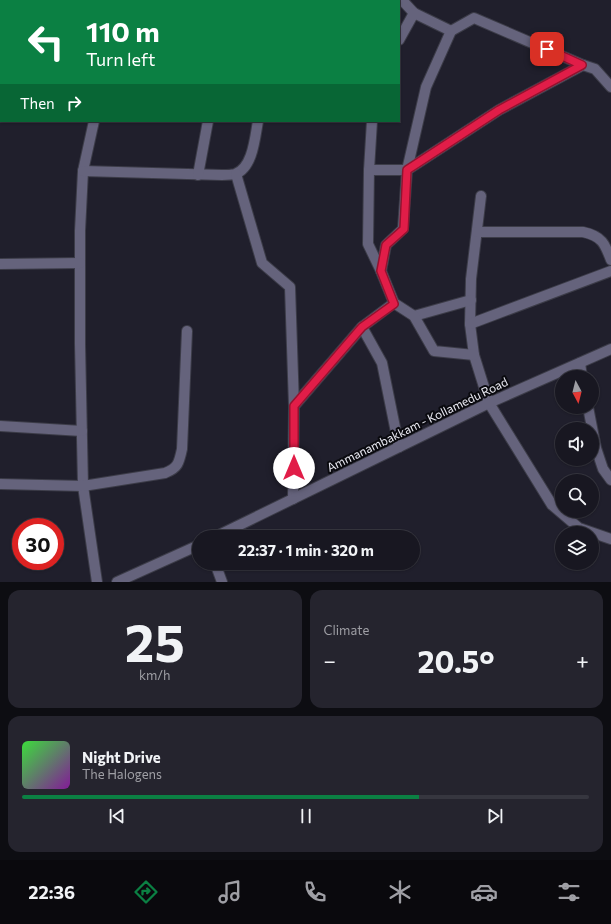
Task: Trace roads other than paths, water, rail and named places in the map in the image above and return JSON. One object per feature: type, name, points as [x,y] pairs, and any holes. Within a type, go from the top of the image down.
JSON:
[{"type":"street","points":[[402,0],[414,13],[451,31]]},
{"type":"street","points":[[400,38],[414,13]]},
{"type":"street","points":[[381,271],[386,245],[404,229],[407,170],[426,87],[451,31],[474,18],[582,65],[595,69],[611,88]]},
{"type":"street","points":[[369,170],[407,170],[499,110],[582,65]]},
{"type":"street","points":[[94,122],[84,171],[80,231],[80,263],[83,486],[97,582]]},
{"type":"street","points":[[198,175],[208,122]]},
{"type":"street","points":[[84,171],[222,176],[236,174],[245,166],[252,154],[258,122]]},
{"type":"street","points":[[372,122],[369,170],[368,244],[394,304],[414,316],[434,352],[474,355]]},
{"type":"street","points":[[236,174],[262,263],[290,286],[294,406],[293,499]]},
{"type":"street","points":[[481,196],[471,279],[470,324],[474,355],[489,403],[552,506],[579,528],[611,540]]},
{"type":"street","points":[[477,232],[583,232],[594,234],[602,241],[611,260]]},
{"type":"street","points":[[607,250],[611,239]]},
{"type":"street","points":[[0,264],[80,263]]},
{"type":"street","points":[[470,324],[611,271]]},
{"type":"street","points":[[414,316],[471,300]]},
{"type":"street","points":[[294,406],[362,327],[394,304]]},
{"type":"street","points":[[362,327],[382,363],[399,447]]},
{"type":"street","points":[[0,484],[83,486],[165,473],[172,470],[178,463],[182,449],[188,331]]},
{"type":"street","name":"Ammanambakkam - Kollamedu Road","points":[[229,530],[489,403],[611,349]]},
{"type":"street","points":[[580,363],[581,370]]},
{"type":"street","points":[[589,414],[602,469],[611,480]]},
{"type":"street","points":[[0,426],[82,431]]},
{"type":"street","points":[[117,582],[192,548]]},
{"type":"street","points":[[218,570],[222,582]]}]
